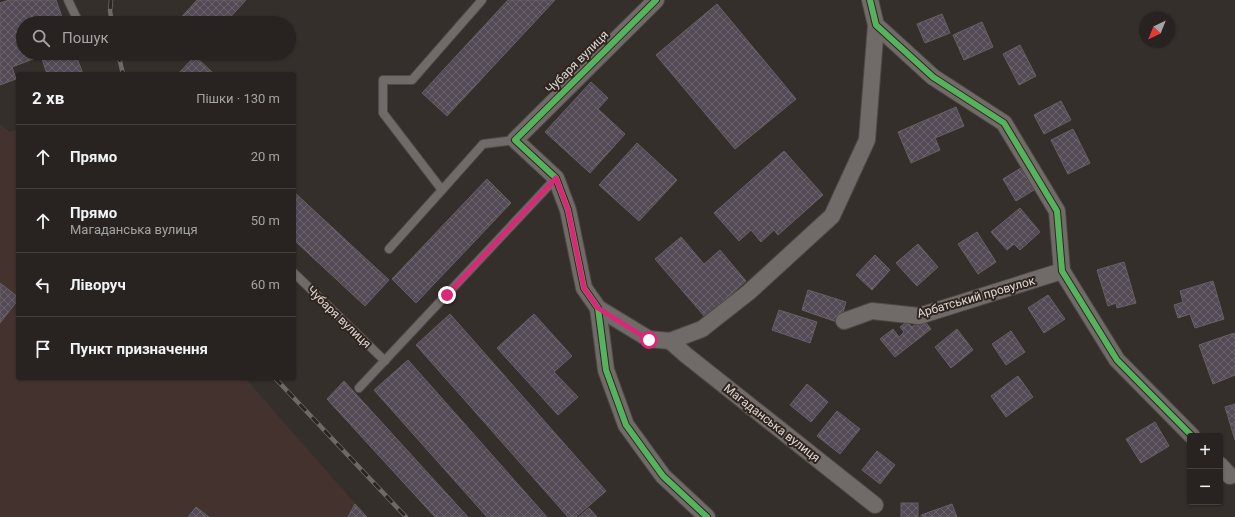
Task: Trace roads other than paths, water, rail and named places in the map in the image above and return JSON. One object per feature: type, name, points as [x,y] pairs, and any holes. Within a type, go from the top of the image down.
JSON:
[{"type":"street","points":[[515,140],[556,178],[568,210],[584,288],[598,308],[649,340],[670,342],[702,329],[749,292],[832,216],[867,140],[876,26],[870,0]]},
{"type":"street","name":"Чубаря вулиця","points":[[515,140],[652,1]]},
{"type":"street","points":[[876,26],[933,77],[1004,123],[1057,211],[1062,271],[1117,360],[1189,433]]},
{"type":"street","name":"Арбатський провулок","points":[[844,321],[872,311],[919,316],[1062,271]]},
{"type":"street","points":[[598,308],[606,370],[626,425],[663,476],[707,517]]},
{"type":"street","name":"Магаданська вулиця","points":[[670,342],[875,504]]},
{"type":"lane","points":[[68,0],[76,16]]},
{"type":"lane","points":[[442,190],[383,113],[382,80],[412,80],[482,0]]},
{"type":"lane","points":[[389,249],[482,144],[515,140]]},
{"type":"lane","points":[[360,388],[556,178]]},
{"type":"lane","name":"Чубаря вулиця","points":[[296,275],[385,361]]},
{"type":"railway","points":[[111,0],[111,16]]},
{"type":"railway","points":[[120,60],[123,72]]},
{"type":"railway","points":[[277,380],[406,517]]}]
